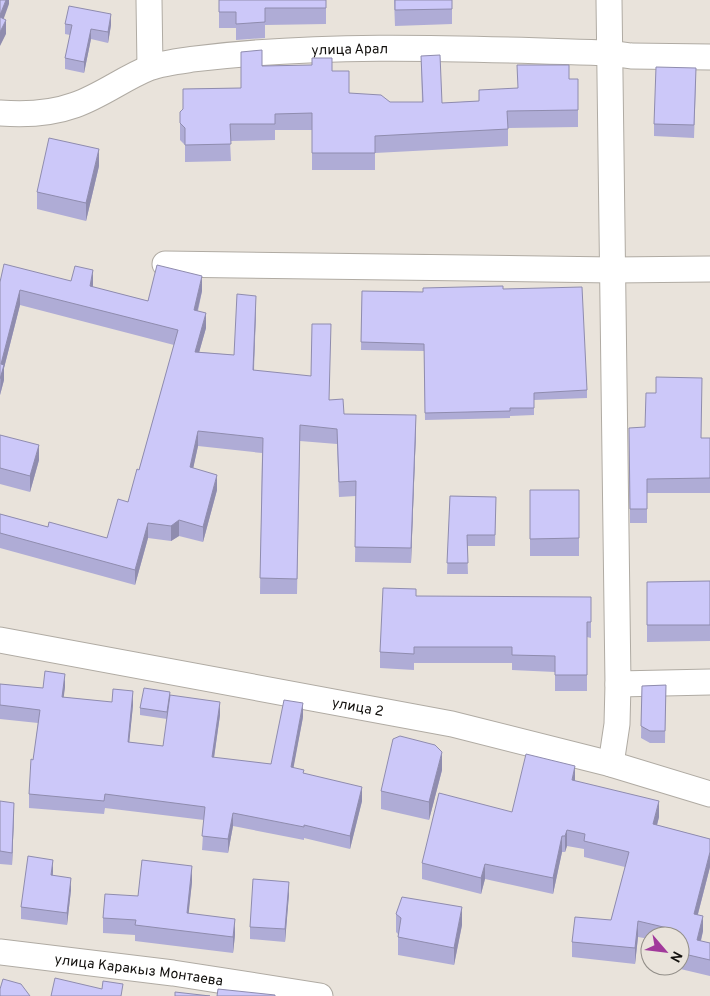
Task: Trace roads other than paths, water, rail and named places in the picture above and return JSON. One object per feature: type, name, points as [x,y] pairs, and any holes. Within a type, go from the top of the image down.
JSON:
[{"type":"street","points":[[149,0],[150,68]]},
{"type":"street","points":[[609,0],[618,684],[617,724],[612,764]]},
{"type":"street","name":"улица Арал","points":[[0,112],[31,114],[75,105],[150,68],[193,59],[315,50],[438,48],[631,56],[710,57]]},
{"type":"street","points":[[165,264],[613,270],[710,269]]},
{"type":"street","name":"улица 2","points":[[0,640],[452,724],[612,764],[710,794]]},
{"type":"street","points":[[618,684],[710,682]]},
{"type":"street","name":"улица Каракыз Монтаева","points":[[0,952],[173,973],[308,996],[320,996]]}]
